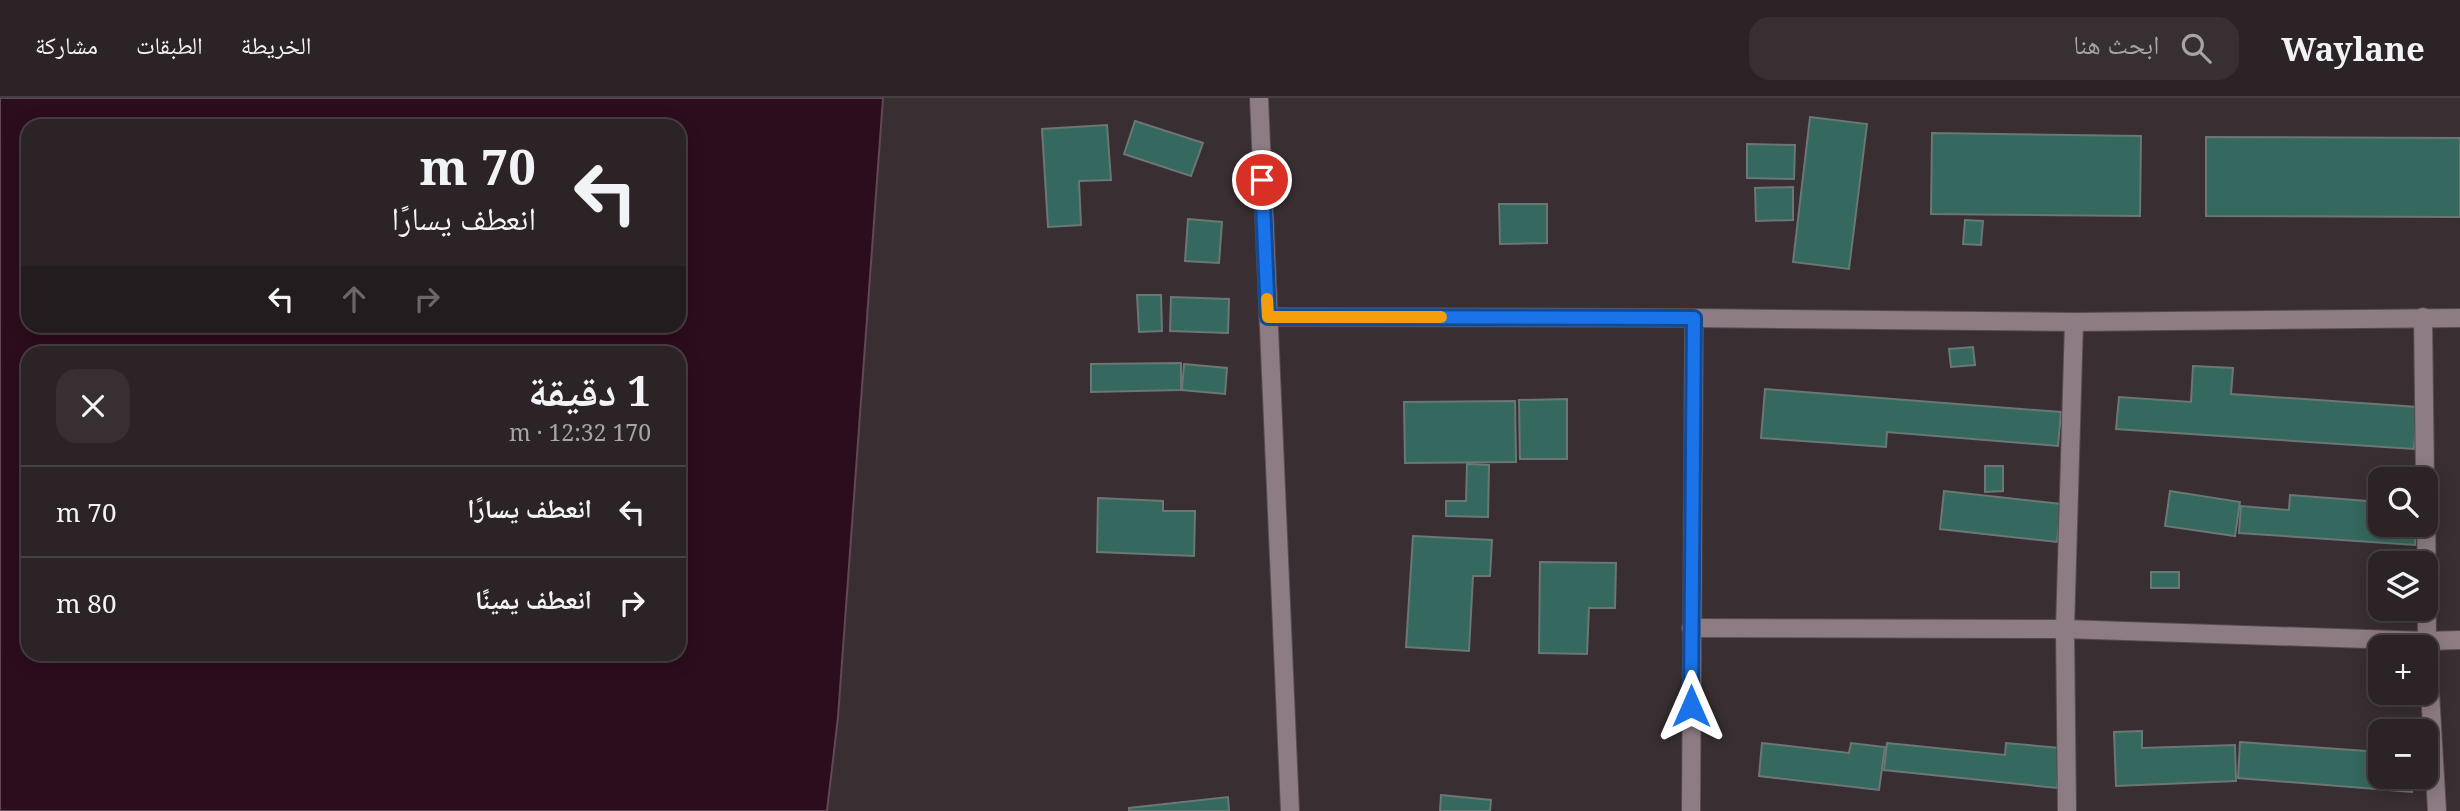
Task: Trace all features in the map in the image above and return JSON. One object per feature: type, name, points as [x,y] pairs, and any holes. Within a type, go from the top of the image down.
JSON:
[{"type":"street","points":[[1259,98],[1290,811]]},
{"type":"street","points":[[1268,317],[2074,322],[2460,318]]},
{"type":"street","points":[[2423,317],[2425,467]]},
{"type":"street","points":[[1692,811],[1694,318]]},
{"type":"street","points":[[2067,811],[2065,629],[2074,322]]},
{"type":"street","points":[[2426,537],[2427,635]]},
{"type":"street","points":[[1691,628],[2065,629],[2368,639]]},
{"type":"street","points":[[2438,641],[2460,640]]},
{"type":"street","points":[[2431,705],[2437,811]]},
{"type":"shaded area","points":[[0,98],[883,98],[838,717],[827,811],[0,811]]},
{"type":"building","points":[[1810,117],[1867,124],[1849,269],[1793,262]]},
{"type":"building","points":[[1135,121],[1203,143],[1191,176],[1124,154]]},
{"type":"building","points":[[1107,125],[1111,180],[1079,181],[1081,225],[1048,227],[1042,129]]},
{"type":"building","points":[[1932,133],[2141,136],[2140,216],[1931,214]]},
{"type":"building","points":[[2206,137],[2460,138],[2460,217],[2206,216]]},
{"type":"building","points":[[1747,144],[1795,145],[1794,179],[1747,178]]},
{"type":"building","points":[[1793,187],[1793,220],[1756,221],[1755,188]]},
{"type":"building","points":[[1499,204],[1547,204],[1547,243],[1500,244]]},
{"type":"building","points":[[1188,219],[1222,222],[1219,263],[1185,261]]},
{"type":"building","points":[[1965,220],[1983,221],[1981,245],[1963,244]]},
{"type":"building","points":[[1137,295],[1161,295],[1162,331],[1139,332]]},
{"type":"building","points":[[1171,297],[1229,299],[1228,333],[1170,331]]},
{"type":"building","points":[[1973,347],[1975,365],[1951,367],[1949,349]]},
{"type":"building","points":[[1181,363],[1181,390],[1091,392],[1091,364]]},
{"type":"building","points":[[1184,364],[1227,368],[1225,394],[1182,390]]},
{"type":"building","points":[[2193,366],[2233,368],[2231,394],[2417,407],[2414,449],[2116,429],[2119,397],[2191,402]]},
{"type":"building","points":[[1765,389],[2061,412],[2058,446],[1887,432],[1886,447],[1761,438]]},
{"type":"building","points":[[1567,399],[1567,459],[1520,459],[1519,400]]},
{"type":"building","points":[[1515,401],[1516,462],[1405,463],[1404,402]]},
{"type":"building","points":[[1467,464],[1489,465],[1488,517],[1446,516],[1446,501],[1466,501]]},
{"type":"building","points":[[1985,466],[2003,466],[2003,491],[1985,492]]},
{"type":"building","points":[[1944,491],[2061,504],[2057,542],[1940,529]]},
{"type":"building","points":[[2170,491],[2240,502],[2235,536],[2165,526]]},
{"type":"building","points":[[2290,495],[2368,501],[2368,537],[2415,537],[2415,545],[2239,533],[2241,506],[2289,510]]},
{"type":"building","points":[[1098,498],[1163,501],[1163,511],[1195,511],[1194,556],[1097,552]]},
{"type":"building","points":[[1413,536],[1492,540],[1490,576],[1473,576],[1469,651],[1406,647]]},
{"type":"building","points":[[1540,562],[1616,563],[1615,608],[1589,608],[1587,654],[1539,653]]},
{"type":"building","points":[[2151,572],[2179,572],[2179,588],[2151,588]]},
{"type":"building","points":[[2142,731],[2142,748],[2235,745],[2236,781],[2116,786],[2114,732]]},
{"type":"building","points":[[2240,742],[2368,751],[2368,788],[2238,778]]},
{"type":"building","points":[[1762,743],[1849,753],[1851,743],[1885,747],[1879,790],[1759,776]]},
{"type":"building","points":[[1887,743],[2005,755],[2006,743],[2060,748],[2057,788],[1884,770]]},
{"type":"building","points":[[2375,789],[2412,789],[2412,792]]},
{"type":"building","points":[[1441,795],[1491,800],[1490,811],[1440,811]]},
{"type":"building","points":[[1228,797],[1229,811],[1129,811],[1129,808]]},
{"type":"slow traffic","points":[[1267,299],[1268,317],[1441,317]]},
{"type":"route","points":[[1262,180],[1268,317],[1694,318],[1691,706]]}]
